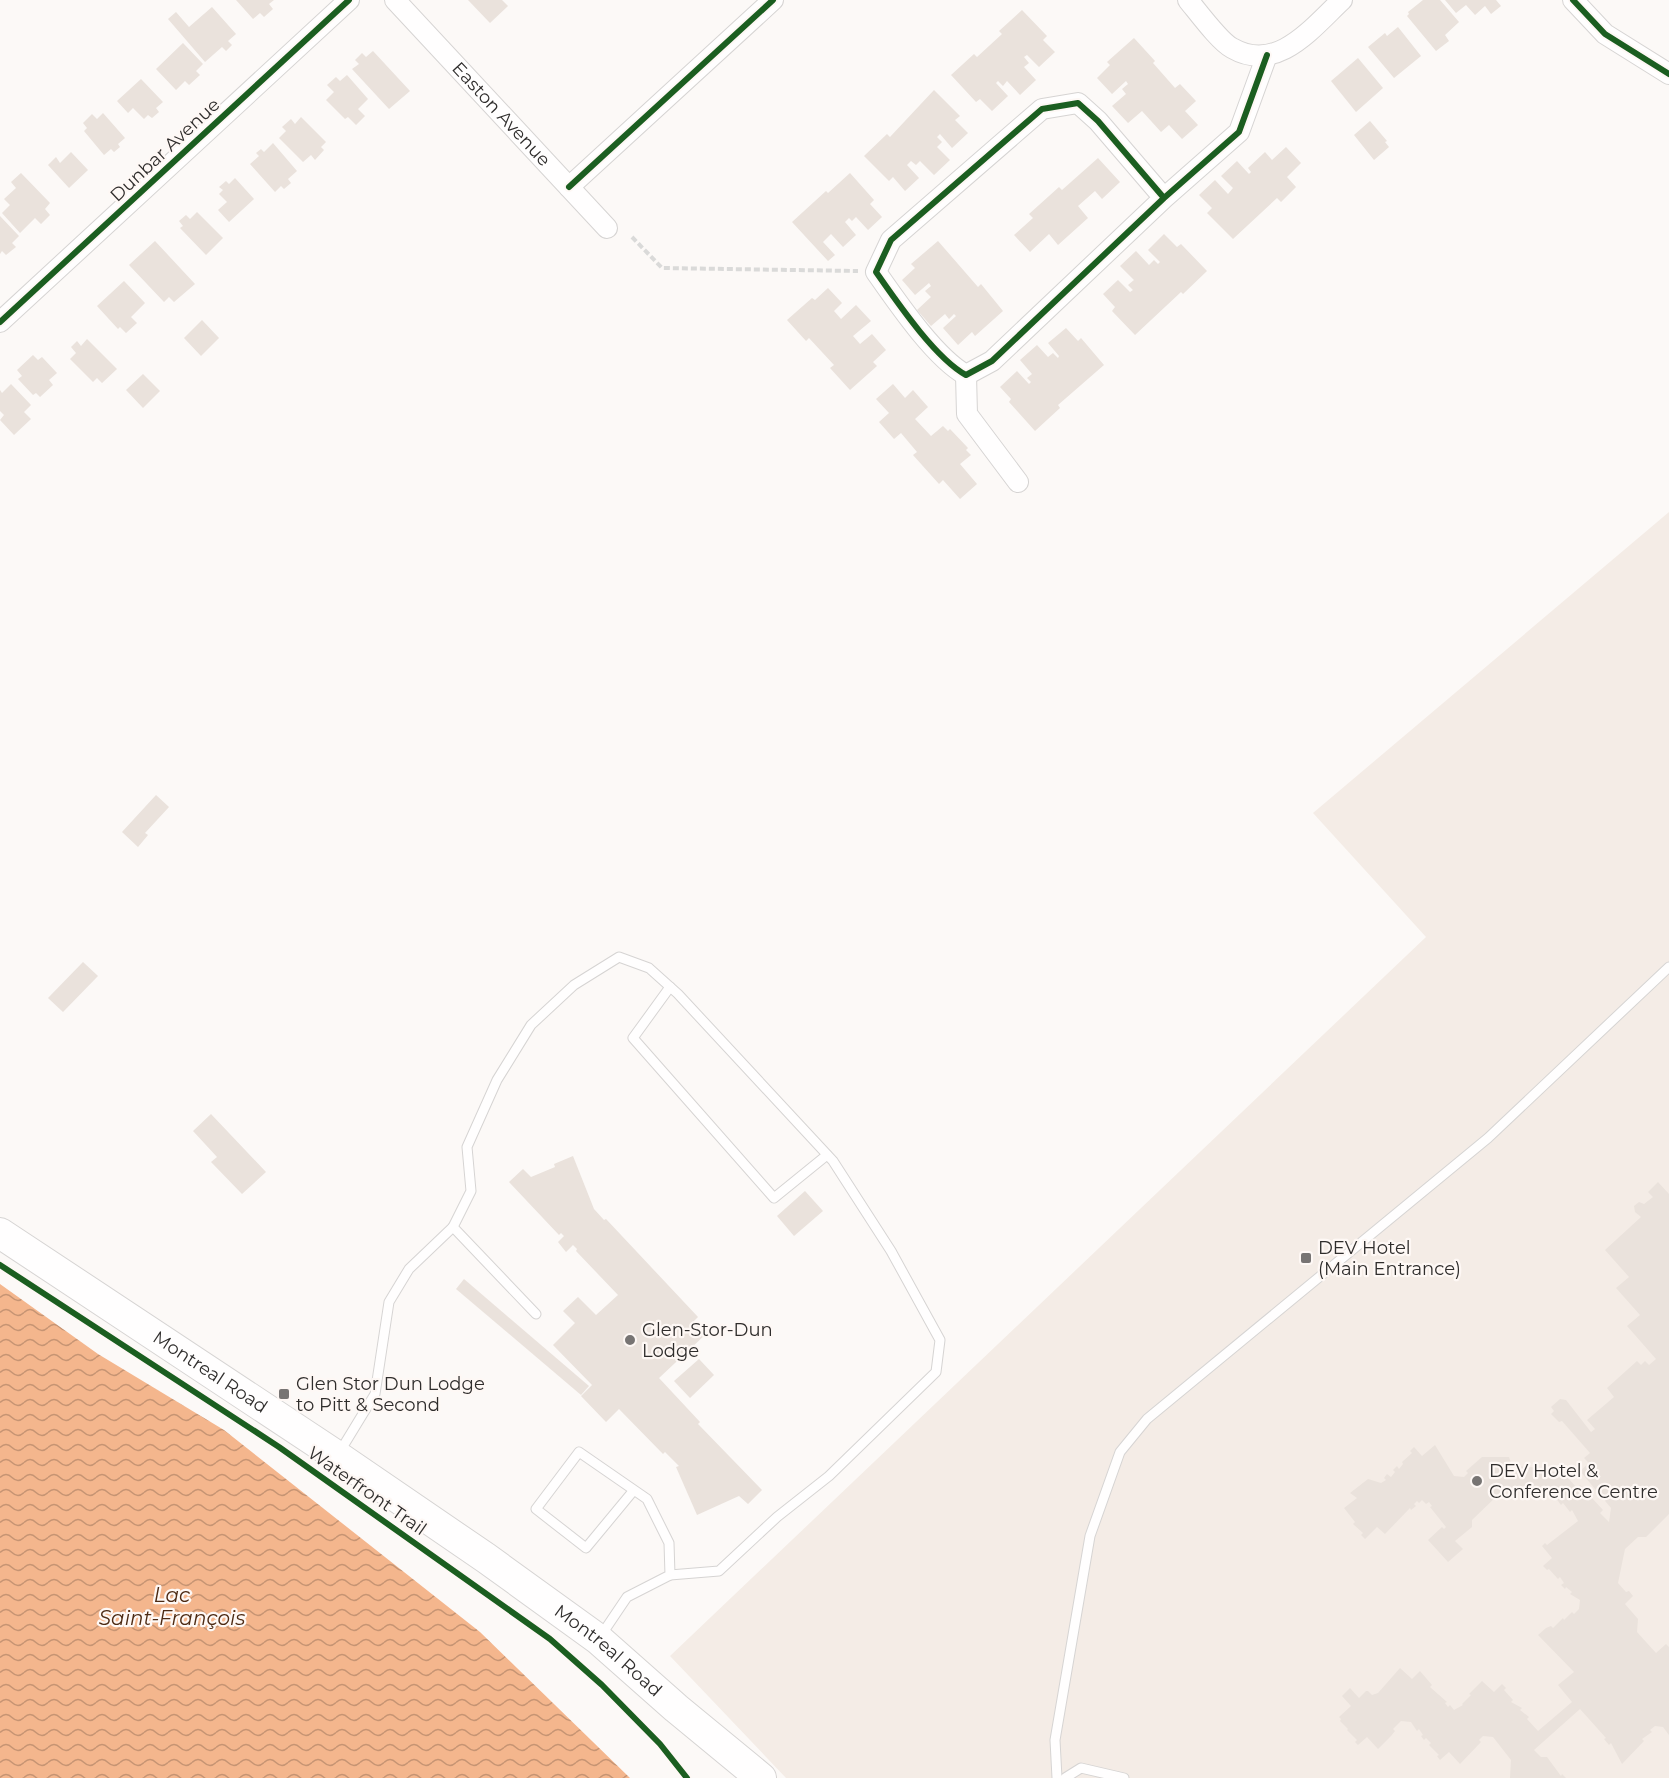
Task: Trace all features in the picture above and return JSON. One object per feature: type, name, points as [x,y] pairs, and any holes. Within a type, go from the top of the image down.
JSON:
[{"type":"main road","name":"Montreal Road","points":[[0,1233],[337,1456],[486,1558],[598,1639],[676,1708],[761,1778]]},
{"type":"main road","name":"Montreal Road","points":[[676,1708],[735,1778]]},
{"type":"street","name":"Dunbar Avenue","points":[[0,322],[350,0]]},
{"type":"street","name":"Easton Avenue","points":[[395,0],[607,228]]},
{"type":"street","points":[[569,187],[773,0]]},
{"type":"street","points":[[1188,0],[1230,48],[1248,55],[1268,55],[1285,51],[1342,0]]},
{"type":"street","points":[[1573,0],[1605,34],[1669,74]]},
{"type":"street","points":[[966,375],[992,361],[1164,198],[1239,132],[1268,55]]},
{"type":"street","points":[[966,375],[951,367],[894,299],[876,272],[891,240],[1042,109],[1078,104],[1098,121],[1164,198]]},
{"type":"street","points":[[966,375],[967,414],[1018,482]]},
{"type":"lane","points":[[337,1456],[375,1394],[389,1302],[409,1269],[453,1227],[471,1191],[467,1147],[497,1080],[531,1025],[574,985],[619,957],[649,968],[670,987],[827,1155],[891,1251],[940,1340],[936,1372],[829,1476],[777,1517],[719,1571],[670,1575],[627,1596],[598,1639]]},
{"type":"lane","points":[[1056,1778],[1055,1740],[1090,1536],[1120,1452],[1147,1419],[1488,1138],[1669,967]]},
{"type":"lane","points":[[670,987],[633,1038],[774,1198],[827,1155]]},
{"type":"lane","points":[[453,1227],[536,1314]]},
{"type":"lane","points":[[634,1490],[586,1548],[536,1509],[579,1452],[634,1490],[647,1499],[669,1543],[670,1575]]},
{"type":"lane","points":[[1065,1778],[1081,1768],[1124,1778]]},
{"type":"path","points":[[632,237],[662,268],[876,272]]},
{"type":"shaded area","points":[[1669,512],[1669,1778],[786,1778],[670,1656],[1426,937],[1313,813]]},
{"type":"water","name":"Lac Saint-François","points":[[0,1284],[98,1354],[224,1430],[480,1632],[630,1778],[0,1778]]},
{"type":"building","points":[[236,0],[274,0],[269,4],[273,9],[264,17],[260,13],[253,19]]},
{"type":"building","points":[[468,0],[502,0],[508,6],[490,23]]},
{"type":"building","points":[[1423,0],[1440,0],[1459,22],[1445,35],[1449,41],[1436,51],[1407,16],[1408,12]]},
{"type":"building","points":[[1445,0],[1496,0],[1501,6],[1491,14],[1485,6],[1475,15],[1466,5],[1456,13]]},
{"type":"building","points":[[212,7],[236,34],[228,41],[232,45],[226,51],[222,47],[205,62],[168,19],[176,12],[189,27]]},
{"type":"building","points":[[1022,10],[1047,36],[1043,40],[1055,52],[1039,67],[1027,55],[1024,57],[1029,63],[1024,67],[1036,80],[1020,95],[1007,81],[1003,86],[998,81],[996,83],[1008,96],[992,111],[980,99],[976,102],[951,75],[974,54],[977,57],[1002,34],[999,31]]},
{"type":"building","points":[[1398,27],[1421,56],[1394,78],[1368,47],[1385,33],[1387,36]]},
{"type":"building","points":[[1134,38],[1175,88],[1180,84],[1196,101],[1185,111],[1198,125],[1182,139],[1169,125],[1161,132],[1142,111],[1128,123],[1112,106],[1126,94],[1122,89],[1128,84],[1126,81],[1112,94],[1097,78],[1110,65],[1107,62]]},
{"type":"building","points":[[183,43],[203,64],[196,71],[200,75],[189,85],[185,81],[176,90],[156,69]]},
{"type":"building","points":[[373,51],[410,91],[389,109],[352,69],[359,64],[355,60],[362,53],[366,57]]},
{"type":"building","points":[[1358,58],[1383,88],[1356,112],[1331,81]]},
{"type":"building","points":[[347,75],[368,99],[358,109],[365,116],[356,125],[348,117],[345,119],[326,100],[334,92],[327,85],[336,77],[340,81]]},
{"type":"building","points":[[141,79],[163,102],[156,108],[159,112],[152,118],[148,115],[144,119],[133,108],[128,113],[117,101]]},
{"type":"building","points":[[934,90],[960,116],[955,120],[968,133],[952,148],[940,134],[937,137],[942,142],[937,147],[950,160],[934,175],[920,161],[916,165],[911,161],[907,165],[919,178],[905,191],[893,177],[889,181],[864,156],[887,134],[890,137]]},
{"type":"building","points":[[103,113],[125,138],[114,152],[111,149],[104,155],[84,131],[87,128],[83,123],[92,114],[97,119]]},
{"type":"building","points":[[301,117],[326,142],[321,147],[324,150],[315,160],[311,155],[303,162],[279,138],[286,131],[282,127],[291,119],[295,124]]},
{"type":"building","points":[[1370,121],[1387,141],[1385,142],[1389,147],[1374,160],[1354,135]]},
{"type":"building","points":[[273,143],[297,171],[288,179],[291,183],[284,189],[281,186],[275,192],[250,164],[259,156],[256,153],[261,149],[264,152]]},
{"type":"building","points":[[1286,147],[1301,163],[1287,177],[1296,187],[1281,202],[1277,198],[1233,239],[1207,213],[1212,208],[1199,195],[1215,180],[1228,194],[1233,188],[1221,176],[1237,161],[1249,174],[1251,172],[1248,168],[1265,152],[1272,160]]},
{"type":"building","points":[[71,152],[88,170],[69,188],[48,165],[56,157],[60,163]]},
{"type":"building","points":[[1098,158],[1120,182],[1102,199],[1095,191],[1078,206],[1088,218],[1058,245],[1049,234],[1030,252],[1014,235],[1033,218],[1029,214],[1059,187],[1062,190]]},
{"type":"building","points":[[21,173],[50,203],[45,209],[50,215],[41,224],[35,218],[20,233],[2,213],[10,205],[4,199],[16,188],[11,182]]},
{"type":"building","points":[[850,173],[874,200],[870,204],[882,217],[868,230],[856,217],[852,221],[849,218],[845,222],[856,235],[843,247],[831,234],[823,242],[835,255],[828,261],[792,222]]},
{"type":"building","points":[[235,178],[254,199],[229,222],[218,210],[227,202],[219,194],[223,190],[219,187],[226,181],[229,184]]},
{"type":"building","points":[[197,212],[223,238],[206,255],[180,228],[183,226],[179,221],[186,215],[190,219]]},
{"type":"building","points":[[0,216],[19,236],[12,243],[16,247],[6,255],[2,251],[0,254]]},
{"type":"building","points":[[1164,234],[1177,247],[1181,244],[1207,271],[1135,335],[1112,311],[1115,307],[1103,294],[1118,280],[1130,292],[1133,290],[1128,285],[1134,280],[1120,266],[1136,251],[1149,265],[1154,260],[1158,264],[1160,262],[1148,250]]},
{"type":"building","points":[[155,241],[195,284],[174,302],[169,297],[164,302],[129,265]]},
{"type":"building","points":[[938,241],[978,287],[981,284],[1003,311],[975,336],[972,332],[958,345],[943,328],[956,316],[954,314],[949,319],[945,314],[931,326],[917,310],[931,297],[925,291],[931,286],[929,283],[915,295],[902,280],[915,268],[911,264]]},
{"type":"building","points":[[124,281],[145,303],[131,317],[137,323],[126,333],[120,327],[118,329],[97,306]]},
{"type":"building","points":[[828,288],[842,303],[834,311],[841,319],[856,305],[871,321],[853,336],[860,344],[872,334],[886,350],[873,362],[877,366],[850,390],[830,368],[834,365],[809,338],[806,341],[787,320],[812,298],[815,300]]},
{"type":"building","points":[[202,320],[219,338],[201,356],[184,338]]},
{"type":"building","points":[[1066,328],[1078,341],[1081,338],[1104,365],[1058,405],[1060,408],[1035,431],[1009,402],[1011,399],[1000,387],[1017,371],[1029,384],[1031,382],[1027,378],[1032,374],[1020,360],[1037,345],[1048,357],[1053,353],[1058,358],[1059,356],[1048,343]]},
{"type":"building","points":[[87,339],[117,369],[102,383],[97,378],[93,382],[70,359],[76,353],[71,347],[77,341],[81,346]]},
{"type":"building","points":[[33,355],[38,360],[42,357],[57,373],[49,380],[53,385],[40,397],[36,393],[33,395],[18,379],[22,376],[17,370]]},
{"type":"building","points":[[143,374],[160,391],[143,408],[126,390]]},
{"type":"building","points":[[11,384],[31,405],[24,412],[31,419],[14,435],[0,420],[4,415],[0,411],[0,390],[2,393]]},
{"type":"building","points":[[893,384],[905,398],[913,390],[928,407],[915,419],[931,436],[943,426],[948,431],[950,429],[968,448],[966,450],[971,455],[960,464],[977,484],[960,499],[943,480],[939,484],[913,455],[917,452],[901,433],[894,439],[879,422],[889,413],[876,399]]},
{"type":"building","points":[[156,795],[169,807],[145,833],[148,835],[138,847],[122,832]]},
{"type":"building","points":[[83,962],[98,976],[63,1012],[48,998]]},
{"type":"building","points":[[211,1114],[266,1172],[242,1194],[211,1162],[217,1157],[193,1131]]},
{"type":"building","name":"Glen-Stor-Dun Lodge","points":[[573,1156],[594,1209],[698,1317],[694,1321],[706,1334],[659,1378],[700,1422],[698,1424],[762,1490],[748,1504],[739,1496],[697,1515],[676,1467],[679,1466],[665,1452],[663,1454],[619,1409],[606,1422],[581,1396],[592,1385],[553,1345],[575,1323],[563,1311],[578,1297],[596,1315],[618,1295],[573,1245],[566,1252],[558,1242],[564,1236],[561,1233],[559,1235],[509,1182],[523,1169],[531,1177]]},
{"type":"building","name":"DEV Hotel & Conference Centre","points":[[1658,1182],[1669,1194],[1669,1514],[1646,1537],[1638,1537],[1625,1549],[1618,1583],[1633,1596],[1625,1604],[1638,1619],[1637,1632],[1656,1653],[1666,1644],[1669,1647],[1669,1735],[1663,1727],[1655,1726],[1622,1764],[1611,1743],[1609,1745],[1604,1739],[1606,1738],[1580,1709],[1534,1750],[1541,1757],[1547,1757],[1561,1776],[1562,1774],[1566,1778],[1510,1778],[1511,1760],[1493,1737],[1483,1736],[1479,1740],[1481,1742],[1460,1764],[1449,1752],[1440,1760],[1437,1756],[1439,1755],[1429,1745],[1431,1743],[1426,1738],[1424,1740],[1419,1729],[1417,1731],[1411,1722],[1401,1721],[1378,1749],[1367,1737],[1358,1745],[1355,1742],[1357,1740],[1340,1721],[1339,1717],[1351,1706],[1342,1696],[1350,1688],[1359,1698],[1366,1691],[1372,1695],[1378,1693],[1400,1668],[1412,1679],[1420,1671],[1432,1685],[1430,1687],[1447,1702],[1445,1703],[1448,1707],[1450,1705],[1454,1710],[1463,1705],[1471,1695],[1469,1694],[1482,1681],[1494,1692],[1502,1684],[1513,1700],[1511,1702],[1522,1708],[1520,1710],[1529,1717],[1527,1719],[1538,1731],[1572,1702],[1558,1685],[1574,1672],[1538,1635],[1546,1628],[1551,1626],[1553,1628],[1563,1618],[1564,1620],[1579,1609],[1580,1600],[1561,1585],[1564,1583],[1560,1577],[1558,1579],[1543,1566],[1552,1558],[1542,1546],[1545,1543],[1547,1545],[1578,1521],[1572,1510],[1570,1512],[1555,1497],[1553,1499],[1549,1491],[1536,1489],[1536,1492],[1526,1489],[1525,1492],[1516,1490],[1515,1493],[1506,1492],[1502,1497],[1499,1494],[1472,1520],[1472,1527],[1455,1541],[1463,1549],[1448,1562],[1428,1540],[1442,1527],[1444,1529],[1446,1527],[1430,1507],[1432,1506],[1429,1502],[1426,1504],[1422,1500],[1419,1503],[1417,1501],[1414,1504],[1416,1506],[1411,1510],[1410,1508],[1385,1534],[1377,1527],[1365,1539],[1344,1508],[1357,1498],[1350,1493],[1368,1479],[1381,1483],[1386,1480],[1384,1478],[1387,1474],[1391,1477],[1395,1472],[1393,1470],[1397,1466],[1399,1469],[1414,1447],[1422,1456],[1435,1445],[1454,1476],[1464,1477],[1468,1473],[1466,1471],[1482,1457],[1509,1457],[1512,1466],[1547,1468],[1546,1471],[1557,1472],[1560,1469],[1577,1488],[1580,1485],[1603,1510],[1600,1513],[1609,1522],[1611,1508],[1580,1471],[1589,1463],[1584,1458],[1590,1453],[1562,1421],[1559,1422],[1551,1414],[1554,1411],[1551,1407],[1560,1399],[1566,1400],[1591,1432],[1595,1429],[1587,1420],[1614,1397],[1607,1388],[1637,1361],[1641,1365],[1645,1361],[1649,1365],[1656,1359],[1627,1326],[1640,1315],[1616,1288],[1629,1277],[1605,1250],[1641,1217],[1635,1212],[1634,1206],[1639,1202],[1644,1204],[1653,1197],[1648,1192]]},
{"type":"building","points":[[805,1191],[823,1211],[794,1236],[777,1216]]},
{"type":"building","points":[[464,1279],[589,1386],[581,1395],[456,1289]]},
{"type":"building","points":[[699,1359],[714,1375],[690,1398],[674,1381]]},
{"type":"cycle path","points":[[0,322],[349,0]]},
{"type":"cycle path","points":[[569,187],[773,0]]},
{"type":"cycle path","points":[[1573,0],[1605,34],[1669,74]]},
{"type":"cycle path","points":[[1164,198],[1098,121],[1078,103],[1042,109],[891,240],[876,272],[929,343],[954,367],[966,375],[992,361],[1164,198],[1239,132],[1267,55]]},
{"type":"cycle path","name":"Waterfront Trail","points":[[0,1265],[279,1447],[550,1639],[602,1685],[660,1744],[687,1778]]},
{"type":"place","name":"DEV Hotel (Main Entrance)","points":[[1306,1258]]},
{"type":"place","name":"Glen-Stor-Dun Lodge","points":[[630,1340]]},
{"type":"place","name":"Glen Stor Dun Lodge to Pitt & Second","points":[[284,1394]]},
{"type":"place","name":"DEV Hotel & Conference Centre","points":[[1477,1481]]}]
